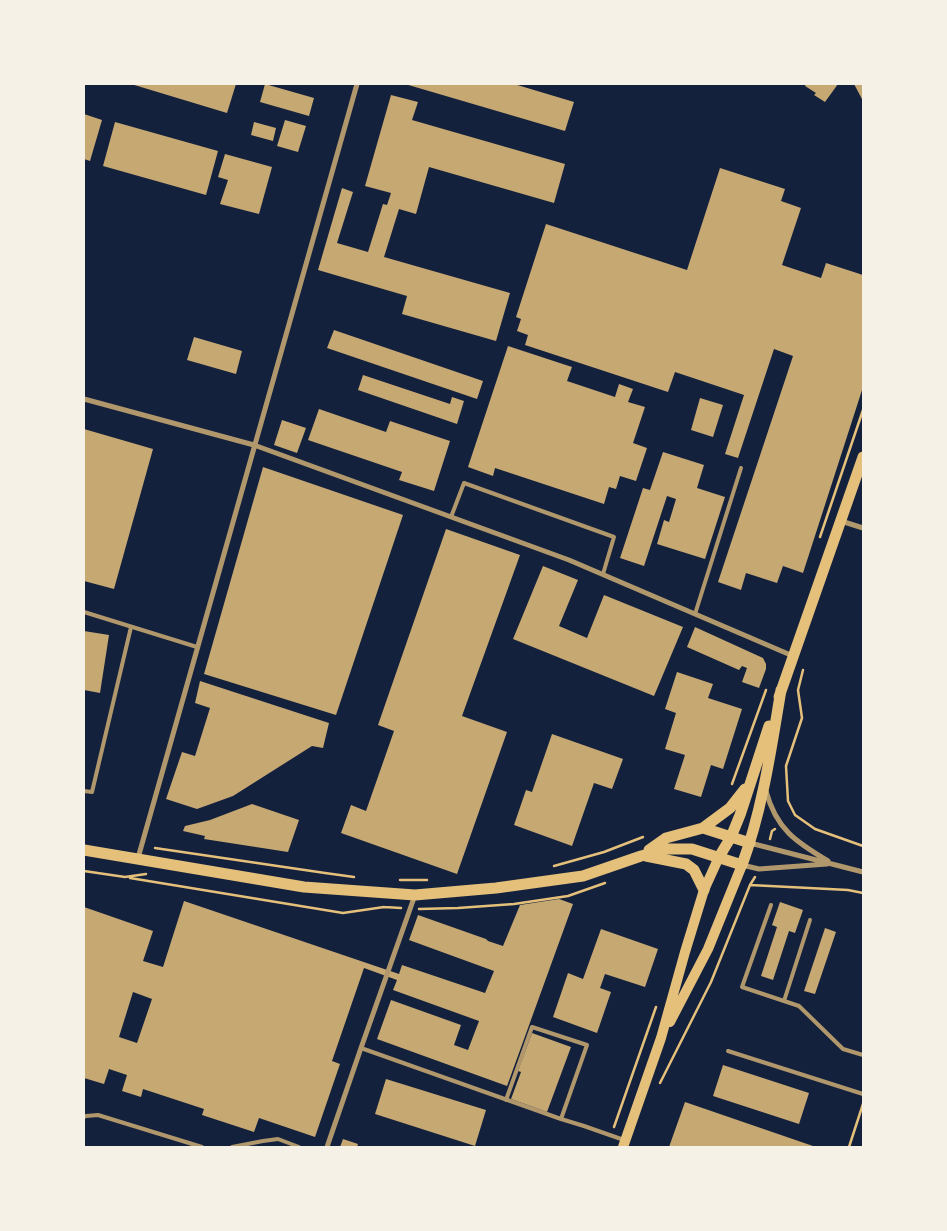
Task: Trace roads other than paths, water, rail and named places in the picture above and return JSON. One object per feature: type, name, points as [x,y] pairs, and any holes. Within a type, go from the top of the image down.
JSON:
[{"type":"main road","points":[[624,1144],[661,1038],[704,890],[719,857],[731,837],[752,780],[793,656],[863,457]]},
{"type":"main road","points":[[661,1038],[708,949],[750,843],[765,786],[782,690]]},
{"type":"main road","points":[[641,856],[666,838],[703,828],[730,808],[752,780]]},
{"type":"main road","points":[[703,828],[750,843]]},
{"type":"main road","points":[[84,850],[304,887],[415,895],[496,888],[583,876],[667,849],[692,849],[742,865]]},
{"type":"main road","points":[[641,856],[686,864],[694,870],[704,890]]},
{"type":"street","points":[[138,859],[357,84]]},
{"type":"street","points":[[84,399],[254,446],[451,517],[569,560],[793,656]]},
{"type":"street","points":[[841,521],[863,528]]},
{"type":"street","points":[[765,786],[768,799],[781,825],[787,832],[802,845],[833,864]]},
{"type":"street","points":[[750,843],[863,872]]},
{"type":"street","points":[[742,865],[759,869],[833,864]]},
{"type":"street","points":[[327,1147],[415,895]]},
{"type":"lane","points":[[694,614],[741,468]]},
{"type":"lane","points":[[451,517],[464,483],[614,536],[603,574]]},
{"type":"lane","points":[[84,612],[197,647]]},
{"type":"lane","points":[[84,791],[92,792],[131,627]]},
{"type":"lane","points":[[770,905],[742,987],[799,1006],[843,1049],[863,1055]]},
{"type":"lane","points":[[784,1002],[810,920]]},
{"type":"lane","points":[[506,1100],[532,1027],[587,1045],[560,1119]]},
{"type":"lane","points":[[361,1048],[584,1126],[611,1136],[624,1144]]},
{"type":"lane","points":[[728,1050],[863,1094]]},
{"type":"lane","points":[[84,1117],[98,1115],[202,1147]]},
{"type":"lane","points":[[232,1147],[278,1140],[299,1147]]}]
